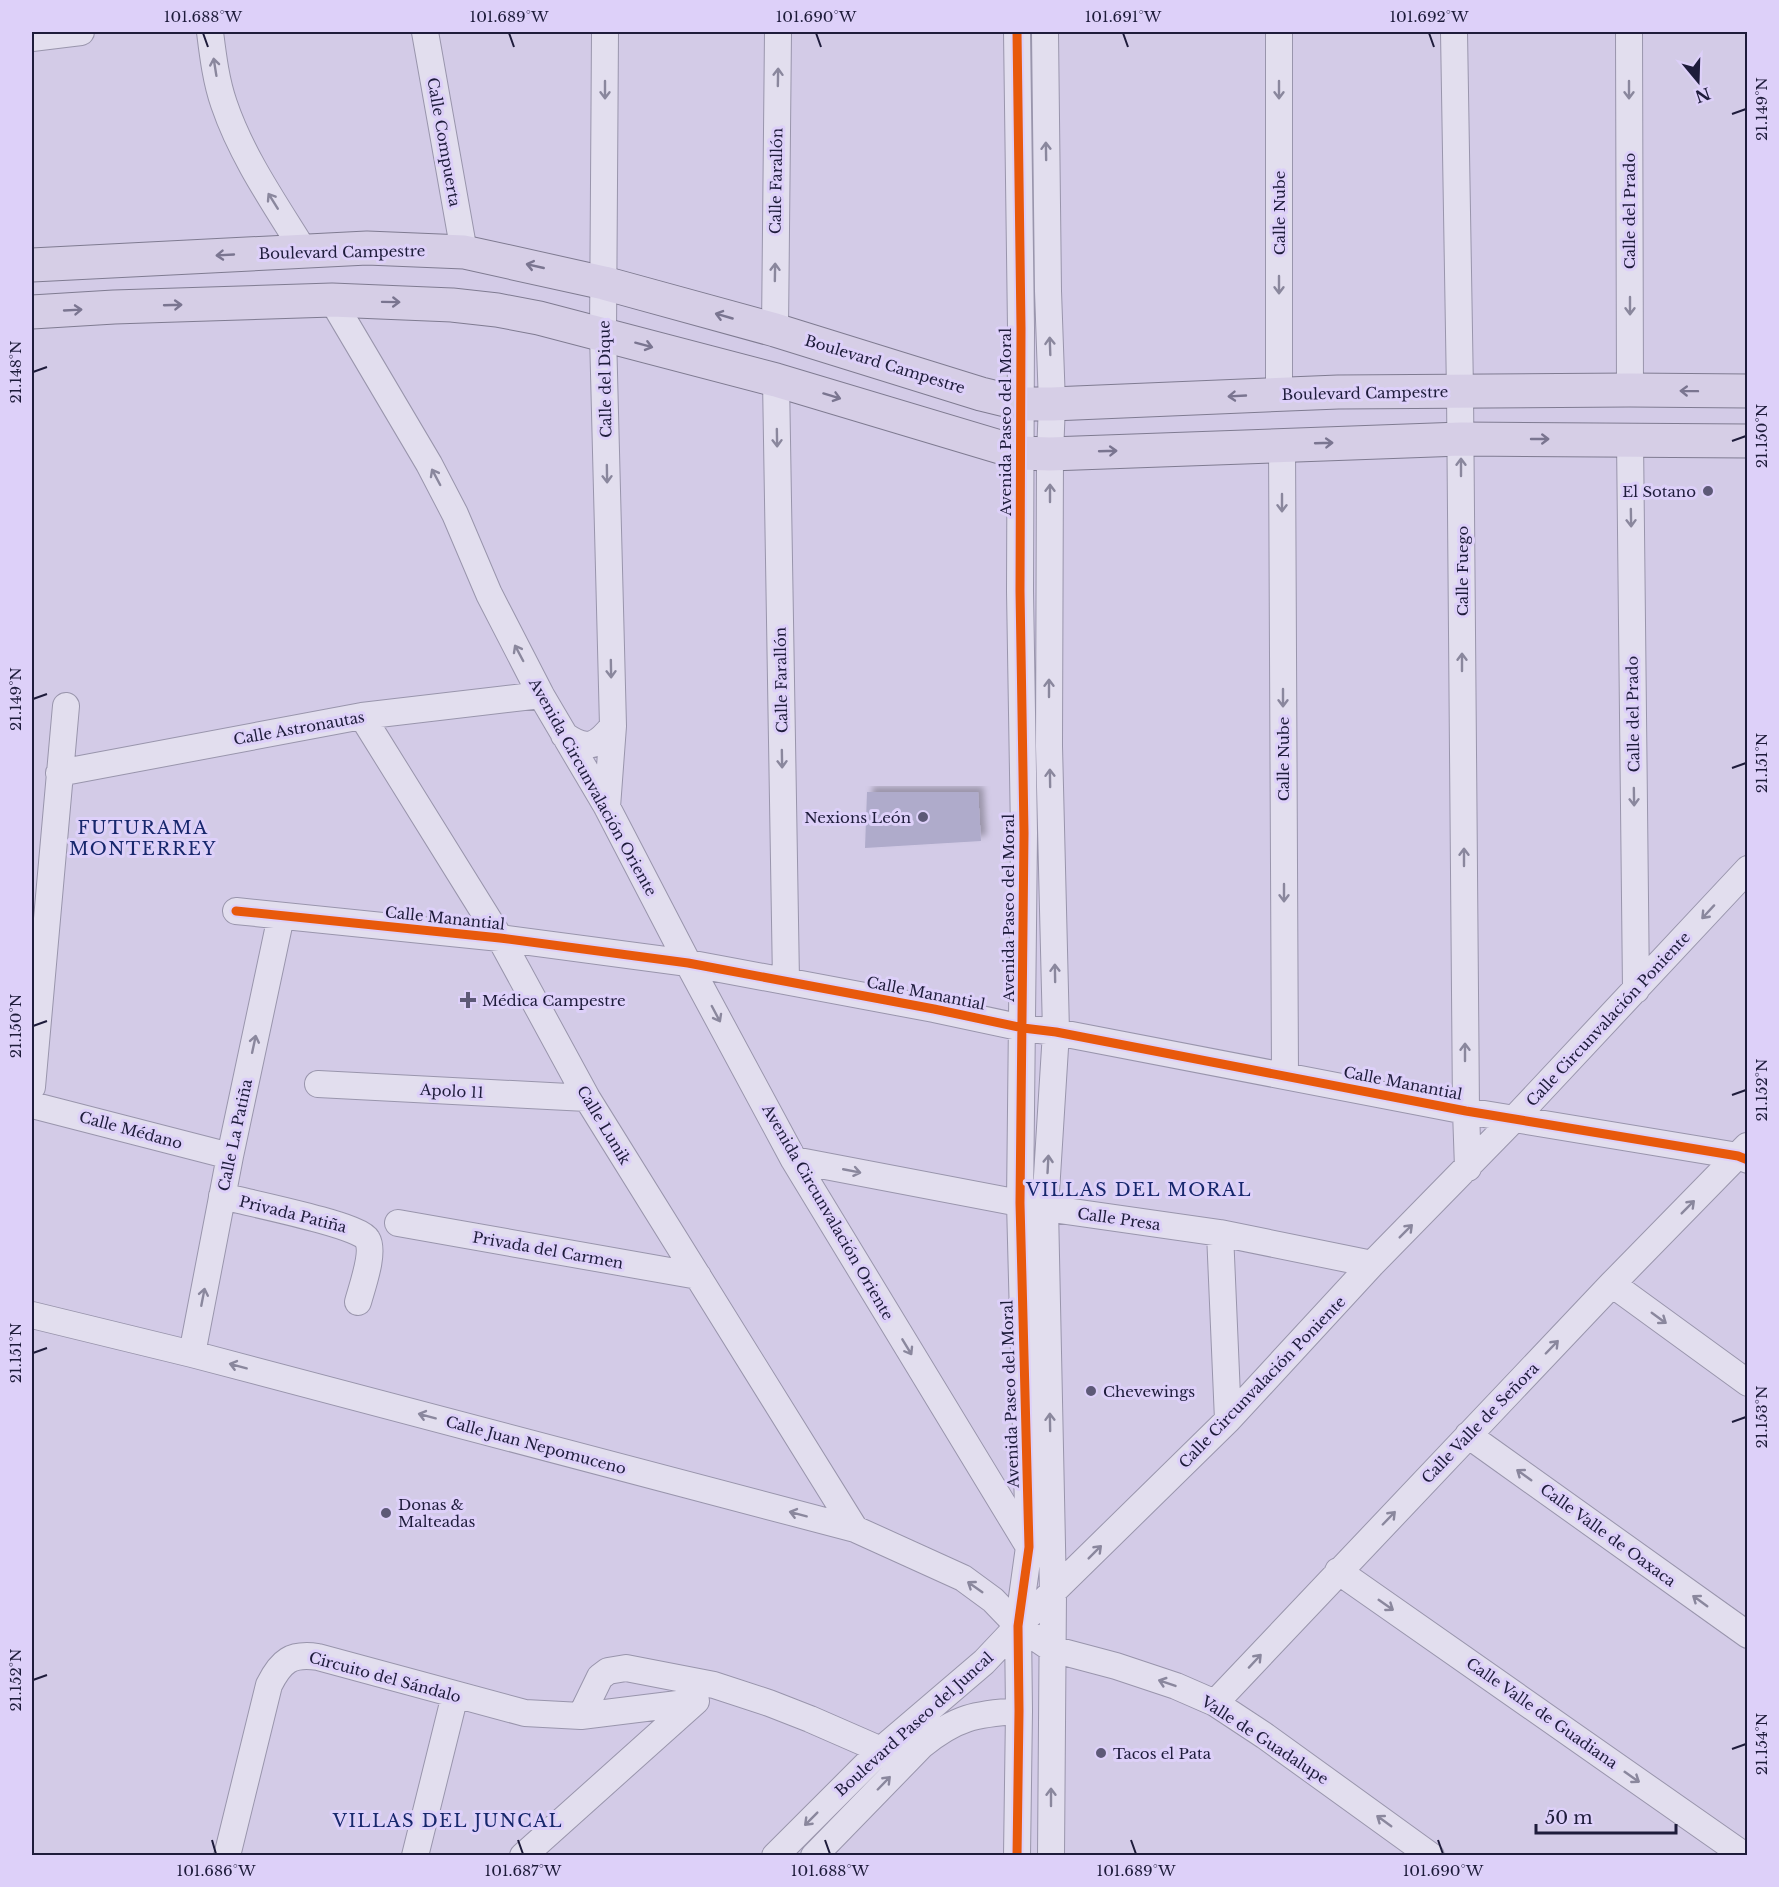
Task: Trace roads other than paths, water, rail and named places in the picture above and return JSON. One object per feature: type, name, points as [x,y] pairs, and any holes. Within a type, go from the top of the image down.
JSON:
[{"type":"main road","name":"Boulevard Campestre","points":[[32,266],[396,248],[464,252],[604,283],[775,330],[981,394],[1037,404],[1338,392],[1630,390],[1748,392]]},
{"type":"main road","points":[[304,251],[332,300]]},
{"type":"main road","points":[[32,312],[332,300],[432,304],[497,310],[603,334],[1035,453],[1461,439],[1748,441]]},
{"type":"street","points":[[32,38],[81,32]]},
{"type":"street","points":[[210,32],[223,103],[235,133],[304,251]]},
{"type":"street","name":"Calle Compuerta","points":[[425,32],[464,252]]},
{"type":"street","name":"Calle del Dique","points":[[605,32],[603,334],[613,726],[608,807]]},
{"type":"street","name":"Calle Farallón","points":[[775,330],[778,32]]},
{"type":"street","name":"Avenida Paseo del Moral","points":[[1017,32],[1037,404]]},
{"type":"street","name":"Avenida Paseo del Moral","points":[[1017,1856],[1018,1626],[1029,1547],[1020,1203],[1024,833],[1020,591],[1035,453],[1037,404],[1048,291],[1045,32]]},
{"type":"street","name":"Calle Nube","points":[[1279,32],[1279,394]]},
{"type":"street","name":"Calle Fuego","points":[[1454,32],[1461,439],[1466,1111]]},
{"type":"street","name":"Calle del Prado","points":[[1629,32],[1630,390]]},
{"type":"street","name":"Avenida Circunvalación Oriente","points":[[332,300],[429,464],[455,514],[489,594],[541,695],[608,807],[688,963],[794,1160],[1029,1547]]},
{"type":"street","name":"Calle Farallón","points":[[776,380],[786,981]]},
{"type":"street","name":"Calle del Prado","points":[[1630,439],[1636,990]]},
{"type":"street","name":"Calle Nube","points":[[1282,444],[1285,1075]]},
{"type":"street","name":"Avenida Paseo del Moral","points":[[1035,453],[1049,746],[1056,1032],[1045,1208],[1053,1593],[1051,1856]]},
{"type":"street","name":"Calle Astronautas","points":[[59,773],[362,716],[541,695]]},
{"type":"street","points":[[32,1087],[66,706]]},
{"type":"street","name":"Calle Lunik","points":[[362,716],[500,938],[587,1098],[855,1529]]},
{"type":"street","points":[[564,735],[576,744],[593,744],[613,726]]},
{"type":"street","name":"Calle Circunvalación Poniente","points":[[1053,1593],[1228,1420],[1372,1264],[1468,1168],[1748,869]]},
{"type":"street","name":"Calle Manantial","points":[[236,911],[500,938],[688,963],[1466,1111],[1744,1154]]},
{"type":"street","name":"Calle La Patiña","points":[[192,1354],[230,1156],[281,916]]},
{"type":"street","name":"Apolo 11","points":[[318,1084],[587,1098]]},
{"type":"street","name":"Calle Médano","points":[[32,1105],[230,1156]]},
{"type":"street","points":[[1466,1111],[1468,1168]]},
{"type":"street","name":"Calle Valle de Señora","points":[[1215,1703],[1612,1284],[1744,1154]]},
{"type":"street","name":"Calle Presa","points":[[794,1160],[1045,1208],[1220,1233],[1372,1264]]},
{"type":"street","name":"Privada Patiña","points":[[222,1197],[332,1223],[359,1231],[366,1236],[370,1247],[369,1258],[358,1302]]},
{"type":"street","name":"Privada del Carmen","points":[[398,1223],[698,1276]]},
{"type":"street","points":[[1220,1233],[1228,1420]]},
{"type":"street","points":[[1612,1284],[1748,1383]]},
{"type":"street","name":"Calle Juan Nepomuceno","points":[[32,1315],[192,1354],[855,1529],[963,1578],[993,1600],[1018,1626]]},
{"type":"street","name":"Calle Valle de Oaxaca","points":[[1468,1435],[1748,1635]]},
{"type":"street","name":"Calle Valle de Guadiana","points":[[1338,1571],[1745,1856]]},
{"type":"street","name":"Boulevard Paseo del Juncal","points":[[775,1856],[881,1750],[984,1662],[1053,1593]]},
{"type":"street","name":"Valle de Guadalupe","points":[[1018,1626],[1052,1649],[1166,1682],[1215,1703],[1265,1736],[1431,1856]]},
{"type":"street","name":"Circuito del Sándalo","points":[[227,1856],[269,1685],[284,1662],[295,1656],[318,1657],[525,1713],[581,1716],[694,1702]]},
{"type":"street","points":[[581,1716],[600,1677],[617,1668],[635,1670],[714,1685],[779,1707],[881,1750]]},
{"type":"street","points":[[524,1856],[714,1685]]},
{"type":"street","points":[[415,1856],[455,1695]]},
{"type":"street","name":"Boulevard Paseo del Juncal","points":[[814,1856],[922,1745],[941,1729],[960,1719],[975,1715],[1019,1711]]},
{"type":"place","name":"El Sotano","points":[[1708,491]]},
{"type":"place","name":"Nexions León","points":[[923,817]]},
{"type":"place","name":"Médica Campestre","points":[[468,1000]]},
{"type":"place","name":"Chevewings","points":[[1091,1391]]},
{"type":"place","name":"Donas & Malteadas","points":[[386,1513]]},
{"type":"place","name":"Tacos el Pata","points":[[1101,1753]]},
{"type":"district","name":"FUTURAMA MONTERREY","points":[[143,838]]},
{"type":"district","name":"VILLAS DEL MORAL","points":[[1139,1190]]},
{"type":"district","name":"VILLAS DEL JUNCAL","points":[[448,1821]]}]
